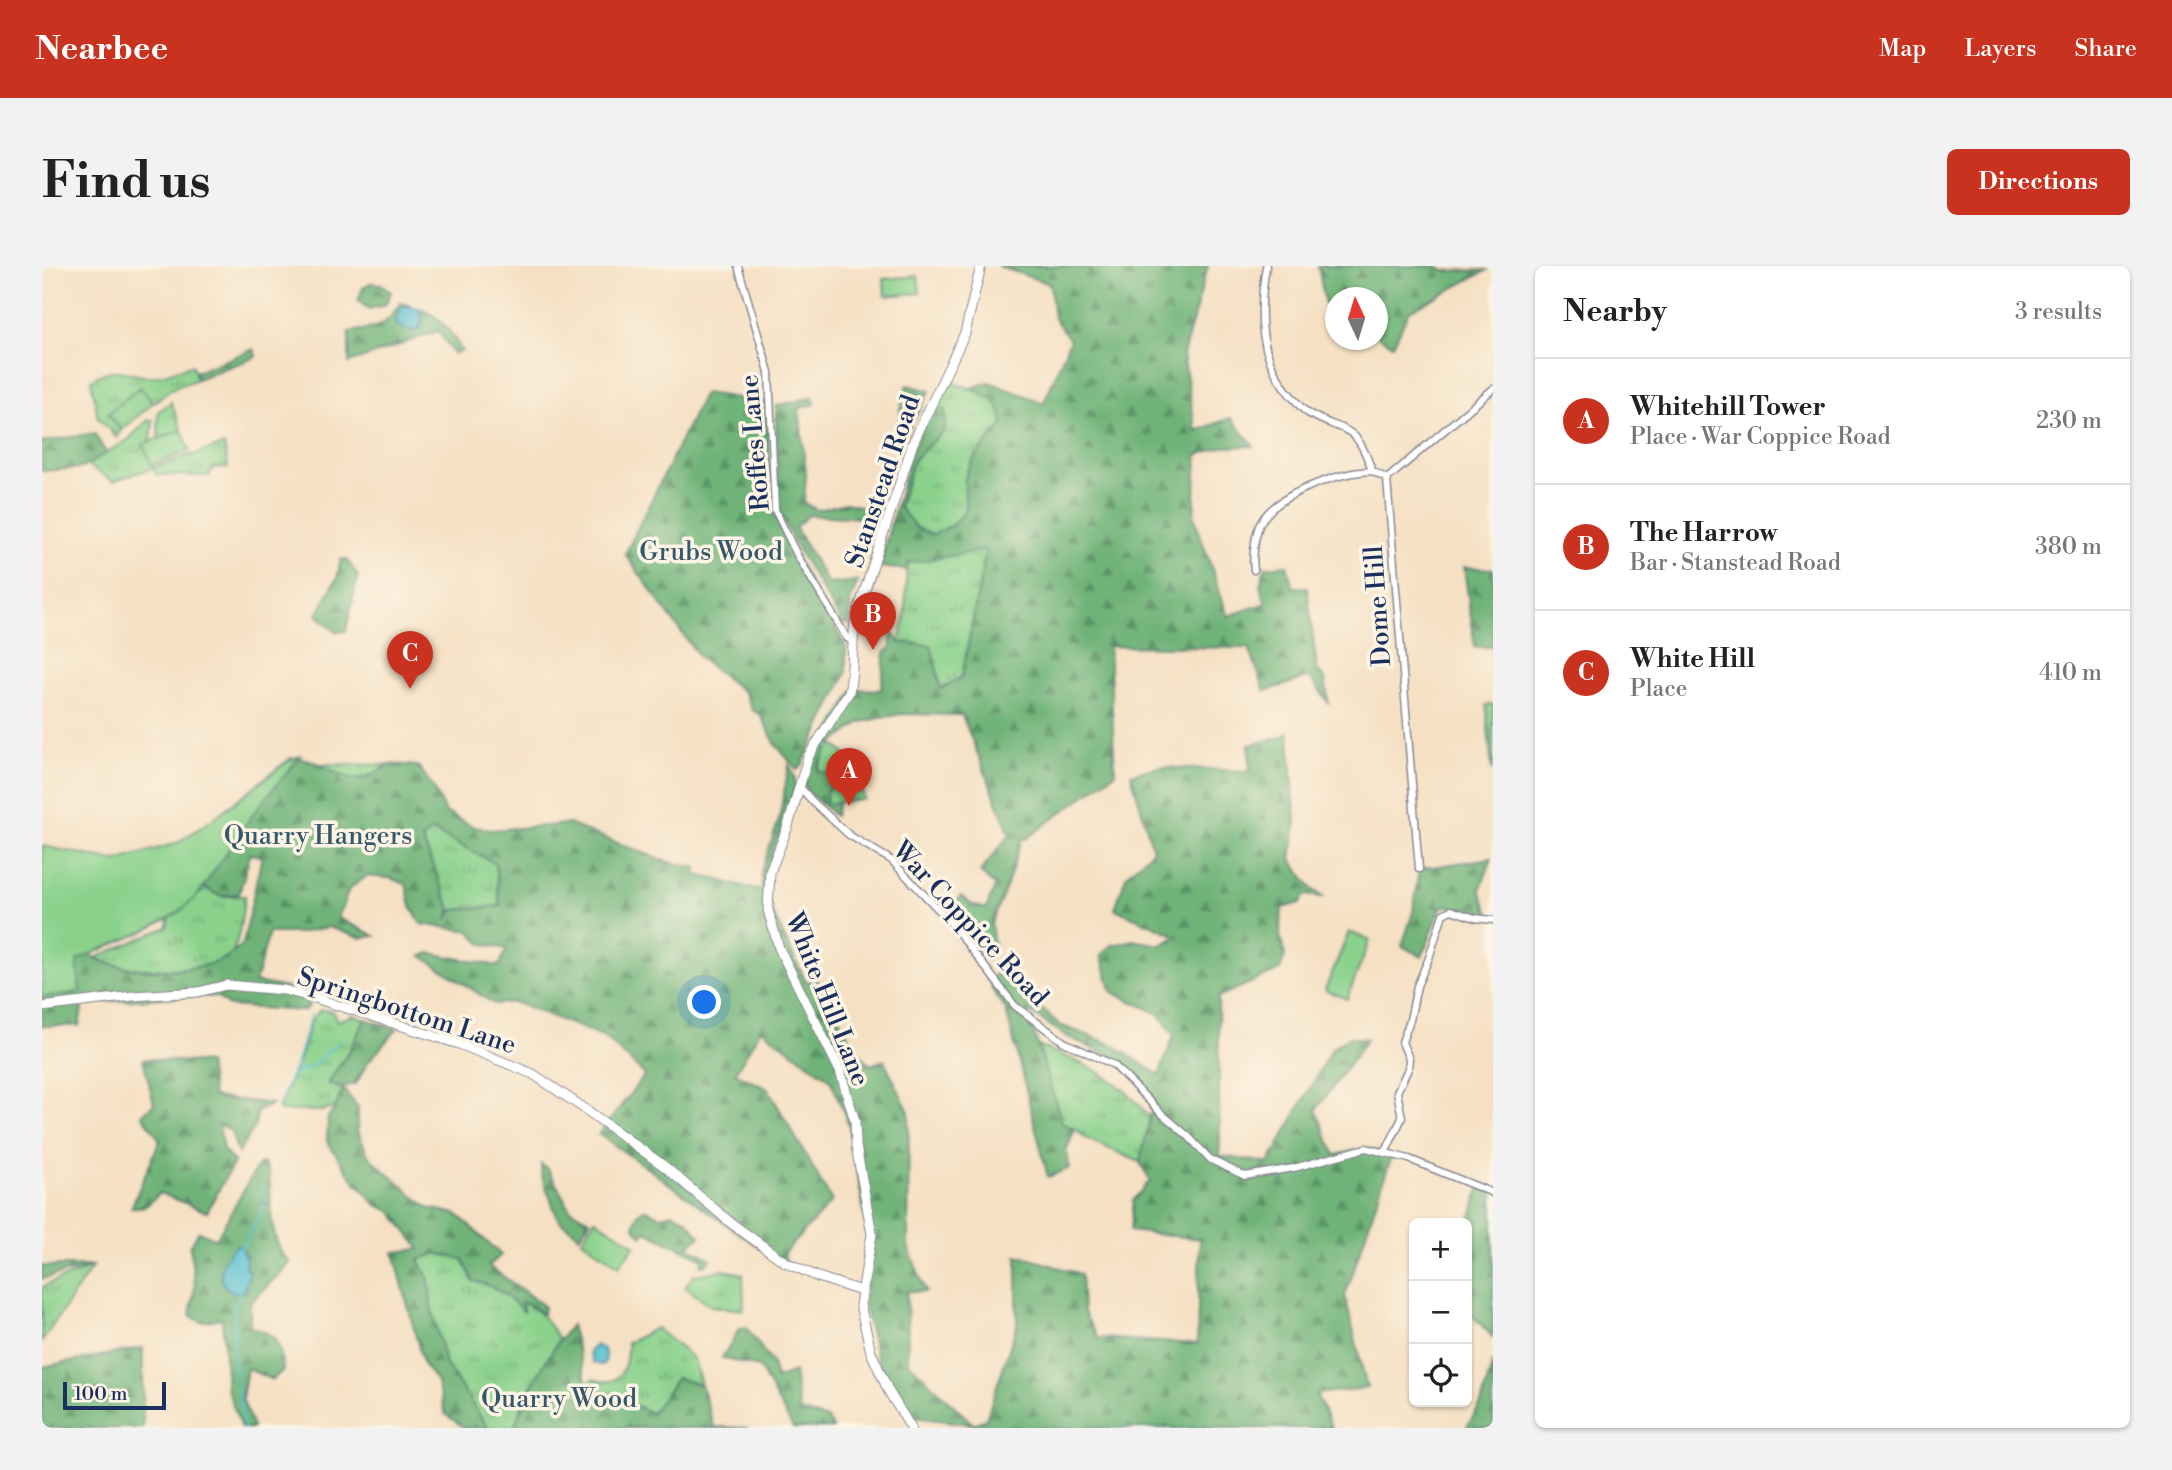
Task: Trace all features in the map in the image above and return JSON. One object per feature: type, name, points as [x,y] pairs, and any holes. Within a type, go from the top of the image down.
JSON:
[{"type":"street","name":"Roffes Lane","points":[[738,266],[769,372],[775,510],[799,557],[847,638],[853,642]]},
{"type":"street","name":"Stanstead Road","points":[[799,786],[808,757],[849,692],[857,614],[913,443],[965,333],[981,266]]},
{"type":"street","points":[[1266,266],[1261,301],[1267,359],[1283,387],[1306,412],[1352,433],[1364,448],[1372,471]]},
{"type":"street","points":[[1254,570],[1252,560],[1261,523],[1278,505],[1320,482],[1352,472],[1372,471],[1387,479],[1493,389]]},
{"type":"street","name":"Dome Hill","points":[[1387,479],[1419,869]]},
{"type":"street","name":"War Coppice Road","points":[[799,786],[849,835],[891,860],[952,924],[1015,1006],[1065,1042],[1114,1065],[1211,1160],[1245,1176],[1294,1168],[1366,1148],[1419,1163],[1493,1193]]},
{"type":"street","name":"White Hill Lane","points":[[799,786],[788,826],[770,872],[768,909],[779,948],[840,1071],[855,1121],[856,1146],[872,1234],[860,1305],[871,1352],[889,1392],[911,1428]]},
{"type":"street","points":[[1385,1153],[1402,1118],[1397,1092],[1408,1069],[1409,1059],[1402,1042],[1417,986],[1443,914],[1451,910],[1475,918],[1493,920]]},
{"type":"street","name":"Springbottom Lane","points":[[42,1007],[133,996],[198,992],[226,985],[279,990],[349,1007],[475,1050],[533,1074],[588,1111],[664,1166],[731,1223],[785,1262],[818,1278],[861,1291]]},
{"type":"green space","points":[[998,266],[1208,266],[1183,355],[1196,431],[1231,418],[1254,446],[1222,447],[1197,455],[1194,517],[1228,616],[1266,603],[1260,586],[1265,567],[1287,565],[1293,587],[1307,587],[1317,670],[1325,679],[1329,704],[1310,677],[1265,691],[1249,648],[1109,646],[1115,773],[1026,839],[1022,838],[991,924],[994,945],[988,960],[945,912],[961,896],[971,904],[986,909],[995,886],[980,872],[1010,834],[962,715],[901,714],[861,722],[832,744],[825,743],[827,750],[817,771],[841,776],[826,792],[827,804],[838,802],[835,816],[808,792],[804,785],[814,755],[854,689],[881,690],[885,651],[890,650],[892,632],[899,642],[931,645],[941,689],[962,677],[986,550],[908,563],[907,570],[879,567],[911,452],[937,400],[945,412],[945,430],[914,459],[899,507],[916,528],[933,535],[951,526],[966,511],[967,471],[978,453],[1003,425],[998,406],[972,388],[989,382],[1044,403],[1070,340],[1054,318],[1050,284]]},
{"type":"green space","points":[[1318,266],[1438,266],[1443,271],[1488,270],[1409,311],[1393,345],[1388,342],[1388,287],[1325,287],[1325,304]]},
{"type":"green space","points":[[918,276],[920,293],[885,296],[884,279]]},
{"type":"green space","points":[[370,283],[381,284],[391,292],[385,305],[369,309],[358,301],[363,288]]},
{"type":"green space","points":[[400,303],[423,310],[438,319],[462,351],[454,354],[438,331],[349,363],[349,332],[385,322]]},
{"type":"green space","points":[[254,349],[256,357],[197,379],[195,372]]},
{"type":"green space","points":[[192,365],[197,379],[172,389],[153,403],[140,387],[108,414],[122,430],[117,438],[98,418],[91,380],[101,374],[117,371],[154,376]]},
{"type":"green space","points":[[949,382],[978,391],[997,402],[1003,414],[1003,425],[987,442],[965,496],[966,511],[951,526],[933,535],[916,528],[899,507],[914,459],[945,430],[937,400]]},
{"type":"green space","points":[[907,385],[930,391],[903,440],[900,409]]},
{"type":"green space","points":[[140,387],[153,403],[122,430],[108,414]]},
{"type":"green space","name":"Grubs Wood","points":[[704,393],[767,402],[772,510],[846,646],[846,674],[802,765],[797,770],[776,745],[760,714],[752,710],[745,693],[700,658],[625,554]]},
{"type":"green space","points":[[813,397],[815,404],[799,408],[806,473],[804,503],[817,510],[846,503],[879,511],[881,519],[809,515],[795,527],[828,584],[858,581],[850,601],[849,624],[843,624],[778,511],[776,406]]},
{"type":"green space","points":[[171,402],[182,430],[158,439],[158,412]]},
{"type":"green space","points":[[148,420],[153,420],[151,441],[143,445],[153,467],[224,445],[228,467],[213,468],[209,476],[156,475],[153,468],[113,481],[87,465],[129,439]]},
{"type":"green space","points":[[182,430],[190,451],[151,465],[143,444]]},
{"type":"green space","points":[[94,433],[106,453],[82,468],[42,471],[42,442]]},
{"type":"green space","points":[[986,549],[962,677],[941,689],[899,642],[905,619],[907,563]]},
{"type":"green space","points":[[341,559],[347,560],[358,576],[346,631],[336,632],[317,615],[337,578]]},
{"type":"green space","points":[[1464,567],[1493,569],[1493,647],[1475,647]]},
{"type":"green space","points":[[1493,704],[1493,770],[1492,770],[1486,705]]},
{"type":"green space","name":"Quarry Hangers","points":[[1289,732],[1296,824],[1291,859],[1312,889],[1323,897],[1305,895],[1300,903],[1282,908],[1280,935],[1285,956],[1280,970],[1218,997],[1220,1156],[1269,1163],[1332,1048],[1349,1037],[1367,1039],[1316,1110],[1335,1155],[1366,1148],[1392,1155],[1345,1296],[1367,1388],[1316,1394],[1332,1428],[977,1428],[972,1424],[913,1417],[877,1359],[864,1306],[868,1244],[866,1224],[849,1126],[831,1080],[761,1029],[735,1073],[768,1089],[832,1201],[784,1253],[787,1267],[599,1134],[645,1075],[605,1037],[514,1002],[494,1004],[422,956],[430,953],[499,966],[507,949],[480,943],[470,931],[421,924],[411,906],[406,884],[389,878],[367,876],[349,889],[338,918],[375,936],[360,938],[328,927],[300,933],[269,933],[255,982],[308,992],[309,1006],[304,1011],[229,1006],[217,997],[199,996],[83,1003],[79,1026],[42,1026],[42,950],[82,946],[92,956],[106,963],[139,969],[175,970],[221,960],[243,944],[262,856],[250,854],[239,894],[220,896],[191,881],[213,819],[291,758],[310,760],[340,775],[360,779],[372,776],[390,765],[418,766],[433,787],[445,812],[472,826],[492,830],[569,824],[664,861],[697,868],[697,875],[763,891],[761,872],[779,820],[789,765],[795,778],[793,794],[766,875],[766,896],[806,982],[819,981],[856,1050],[870,1065],[884,1060],[909,1112],[908,1246],[926,1292],[907,1291],[908,1362],[973,1424],[986,1419],[1017,1325],[1017,1255],[1081,1274],[1083,1311],[1098,1338],[1197,1344],[1200,1239],[1130,1231],[1133,1200],[1150,1181],[1140,1162],[1154,1099],[1117,1060],[1066,1036],[1027,1010],[1062,1123],[1075,1129],[1066,1151],[1070,1168],[1048,1177],[1006,1010],[991,988],[996,970],[1019,986],[1020,990],[1060,1025],[1113,1045],[1159,1075],[1174,1035],[1159,1014],[1112,992],[1101,955],[1110,946],[1133,940],[1161,945],[1177,936],[1115,909],[1126,876],[1153,850],[1131,774],[1158,767],[1250,771],[1249,745],[1281,737]],"holes":[[[431,830],[495,863],[500,906],[454,910],[446,920],[451,910],[422,839]]]},
{"type":"green space","points":[[824,742],[841,750],[852,764],[864,799],[827,804],[826,792],[816,771],[827,750]]},
{"type":"green space","points":[[300,756],[252,815],[197,896],[178,913],[145,931],[77,960],[80,992],[42,997],[42,846],[116,861],[177,843],[291,759]]},
{"type":"green space","points":[[320,764],[392,765],[372,775],[348,778]]},
{"type":"green space","points":[[431,830],[495,862],[500,906],[451,910],[422,839]]},
{"type":"green space","points":[[1492,858],[1480,890],[1490,916],[1442,906],[1422,957],[1402,946],[1413,912],[1419,869]]},
{"type":"green space","points":[[207,889],[220,896],[245,896],[237,942],[231,954],[224,960],[197,967],[149,969],[126,967],[95,958],[167,927],[172,911]]},
{"type":"green space","points":[[1349,932],[1370,940],[1347,999],[1325,990]]},
{"type":"green space","points":[[320,1010],[333,1011],[337,1021],[354,1015],[365,1019],[350,1050],[328,1083],[343,1089],[336,1107],[322,1111],[281,1111],[279,1108],[311,1021]]},
{"type":"green space","points":[[365,1019],[397,1029],[367,1063],[357,1083],[339,1088],[328,1083],[350,1050]]},
{"type":"green space","points":[[1038,1046],[1100,1073],[1139,1105],[1151,1119],[1140,1162],[1087,1139],[1075,1129],[1062,1124]]},
{"type":"green space","points":[[143,1059],[208,1063],[213,1097],[274,1104],[257,1111],[255,1126],[238,1153],[231,1131],[219,1124],[223,1150],[234,1162],[207,1212],[160,1193],[146,1206],[131,1208],[160,1140],[142,1115],[154,1104]]},
{"type":"green space","points":[[343,1089],[358,1107],[357,1130],[369,1157],[428,1208],[457,1214],[501,1255],[489,1266],[544,1306],[543,1314],[521,1302],[524,1312],[501,1292],[473,1281],[463,1259],[435,1253],[419,1260],[429,1280],[431,1306],[445,1363],[488,1428],[465,1428],[446,1415],[436,1380],[423,1364],[394,1252],[420,1249],[391,1211],[376,1205],[352,1178],[327,1141],[328,1117],[336,1107]]},
{"type":"green space","points":[[264,1163],[269,1176],[276,1238],[290,1263],[250,1303],[250,1327],[267,1333],[276,1341],[283,1370],[272,1380],[247,1368],[242,1398],[253,1428],[241,1428],[227,1388],[222,1318],[201,1322],[190,1315],[195,1287],[190,1246],[199,1231],[216,1239],[258,1165]]},
{"type":"green space","points":[[541,1164],[548,1169],[570,1209],[590,1220],[580,1236],[558,1219],[542,1176]]},
{"type":"green space","points":[[1480,1187],[1493,1193],[1493,1337],[1472,1315],[1470,1218]]},
{"type":"green space","points":[[644,1209],[660,1216],[673,1213],[686,1219],[700,1236],[688,1246],[711,1259],[701,1265],[703,1259],[646,1231],[642,1236],[634,1226],[638,1214]]},
{"type":"green space","points":[[595,1219],[635,1245],[619,1266],[582,1240]]},
{"type":"green space","points":[[435,1253],[463,1259],[473,1281],[500,1291],[522,1310],[520,1302],[533,1308],[559,1340],[526,1395],[514,1428],[488,1428],[445,1363],[431,1306],[429,1280],[418,1260]]},
{"type":"green space","points":[[42,1266],[93,1266],[42,1279]]},
{"type":"green space","points":[[93,1266],[42,1341],[42,1287]]},
{"type":"green space","points":[[724,1270],[743,1274],[744,1310],[711,1306],[685,1287],[694,1275]]},
{"type":"green space","name":"Quarry Wood","points":[[571,1325],[587,1384],[652,1413],[677,1378],[701,1385],[714,1427],[749,1428],[514,1428],[538,1374]]},
{"type":"green space","points":[[746,1327],[772,1363],[776,1379],[794,1372],[799,1411],[828,1419],[833,1428],[793,1428],[759,1367],[722,1358],[740,1328]]},
{"type":"green space","points":[[656,1328],[694,1359],[701,1385],[677,1378],[652,1414],[587,1384],[593,1379],[610,1381],[616,1378],[624,1368],[627,1343]]},
{"type":"green space","points":[[143,1348],[143,1428],[42,1428],[42,1367]]},
{"type":"green space","points":[[1493,1362],[1493,1428],[1466,1428],[1481,1404]]},
{"type":"water","points":[[401,308],[418,308],[422,312],[421,325],[416,330],[407,330],[397,325],[396,320]]},
{"type":"water","points":[[238,1245],[246,1258],[245,1268],[250,1271],[244,1289],[239,1293],[224,1286],[221,1272],[227,1256]]},
{"type":"water","points":[[596,1345],[604,1350],[606,1359],[603,1365],[593,1363],[589,1352]]},
{"type":"waterway","points":[[278,1107],[297,1062],[311,1015]]},
{"type":"waterway","points":[[294,1073],[311,1067],[341,1040]]},
{"type":"waterway","points":[[241,1248],[262,1211],[263,1187]]},
{"type":"waterway","points":[[239,1291],[239,1299],[234,1306],[234,1363],[244,1428]]},
{"type":"place","name":"The Harrow","points":[[873,650]]},
{"type":"place","name":"White Hill","points":[[410,689]]},
{"type":"place","name":"Whitehill Tower","points":[[849,806]]}]
